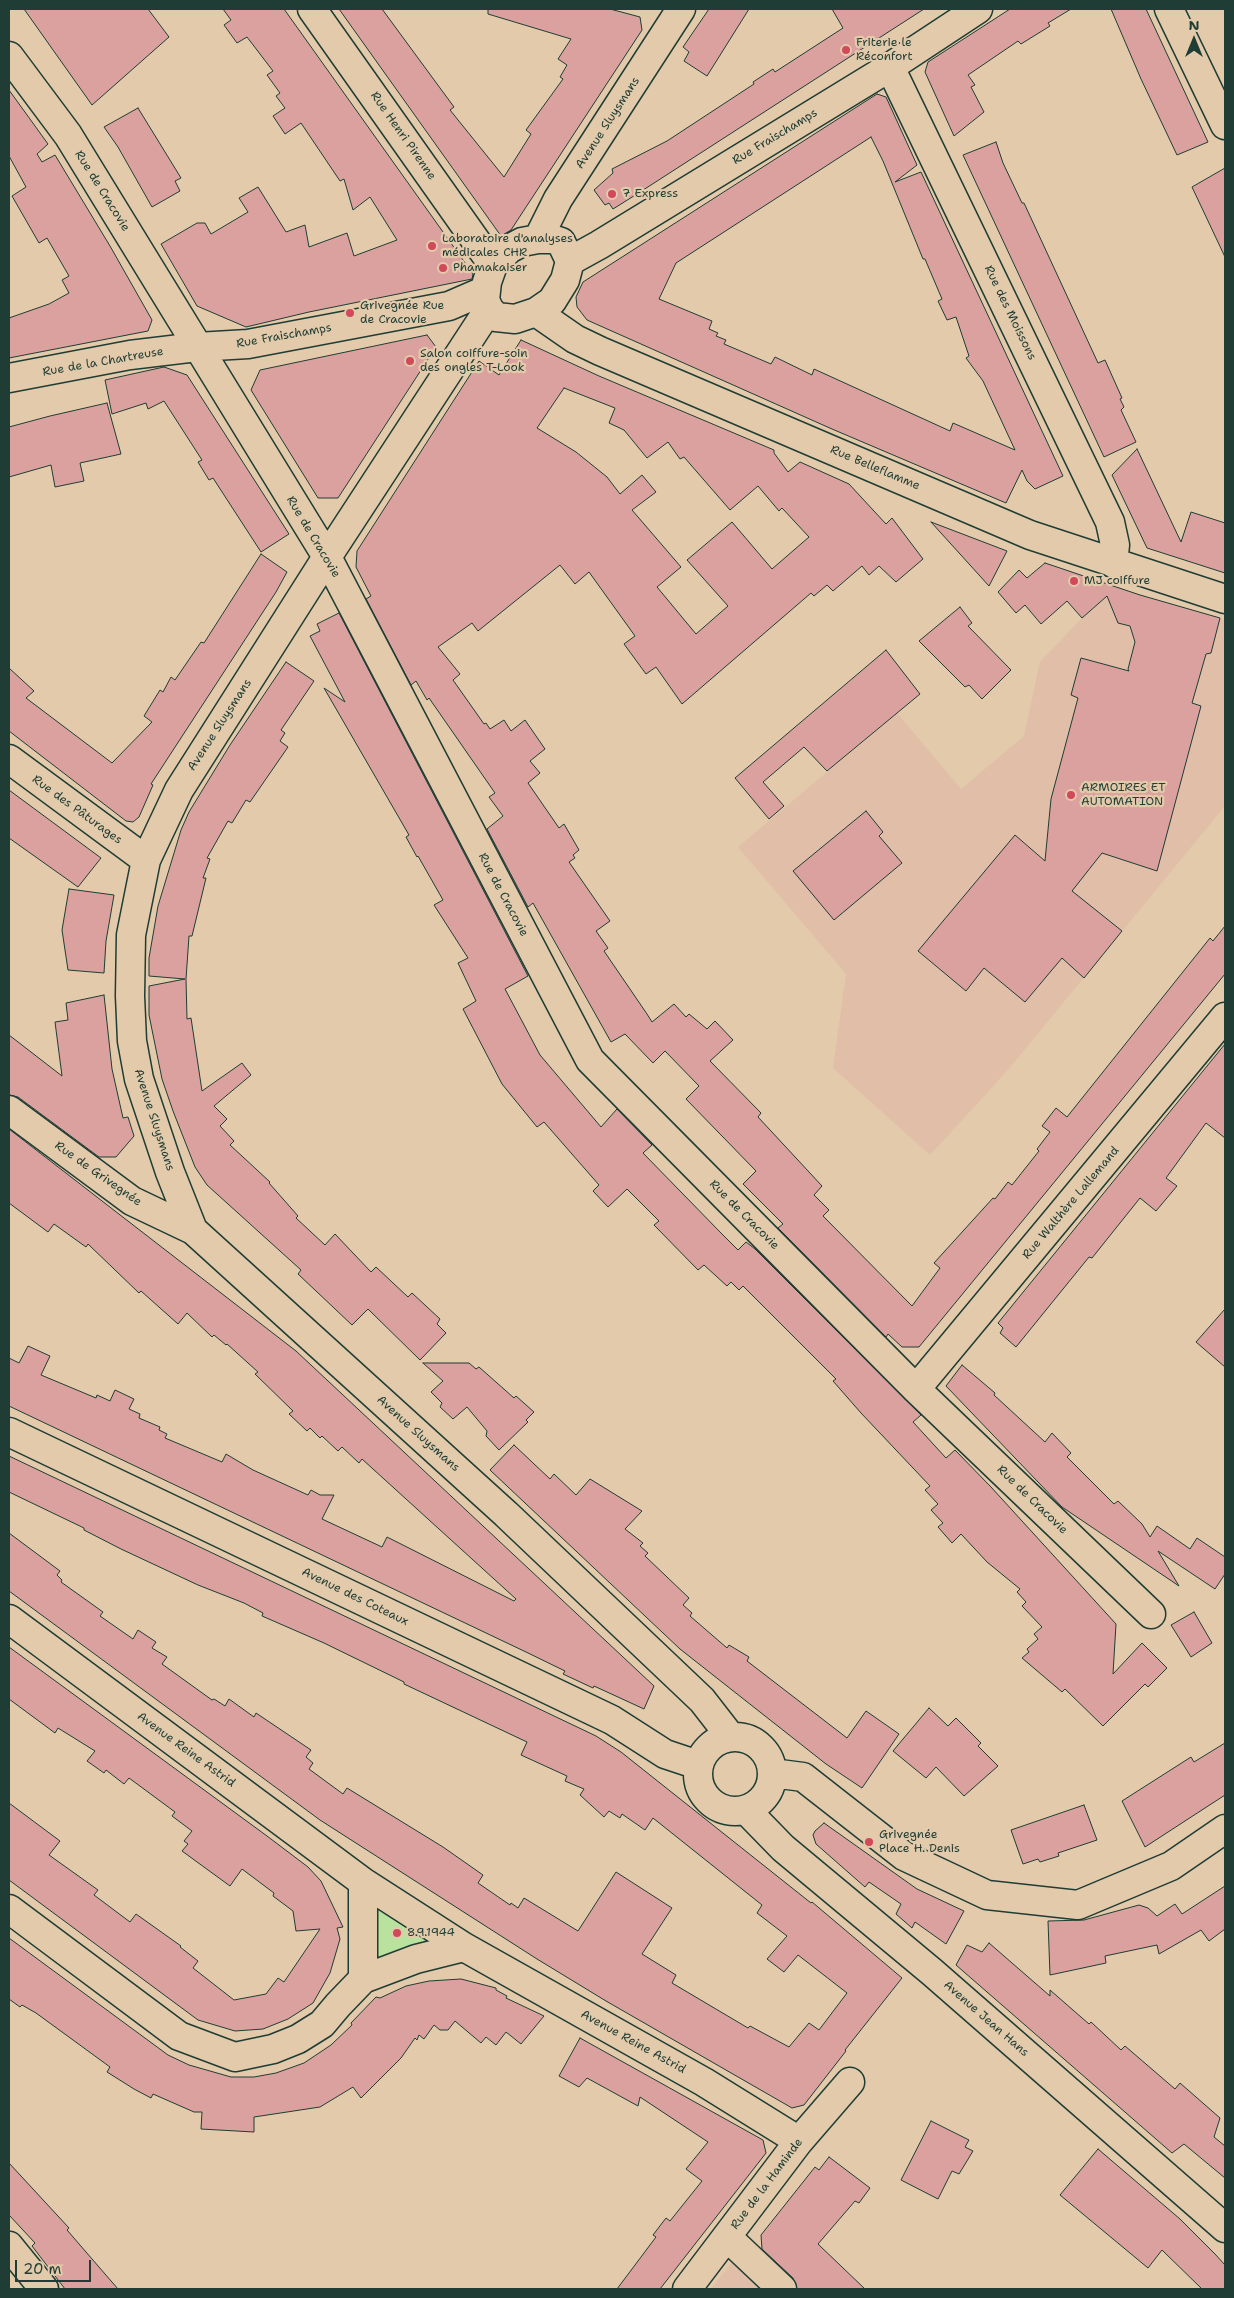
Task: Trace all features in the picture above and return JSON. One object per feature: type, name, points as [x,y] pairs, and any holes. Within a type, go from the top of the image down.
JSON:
[{"type":"street","name":"Rue Henri Pirenne","points":[[312,9],[489,288]]},
{"type":"street","name":"Avenue Sluysmans","points":[[538,239],[558,199],[680,9]]},
{"type":"street","name":"Rue Fraischamps","points":[[570,261],[890,67],[978,9]]},
{"type":"street","points":[[1169,9],[1225,125]]},
{"type":"street","name":"Rue de Cracovie","points":[[9,56],[68,135],[327,557],[590,1060],[916,1389],[1151,1614]]},
{"type":"street","name":"Rue des Moissons","points":[[890,67],[1110,522],[1115,545],[1113,563]]},
{"type":"street","points":[[538,239],[552,239],[561,242],[570,261],[565,280],[552,301],[536,312],[515,319],[496,317],[489,288],[509,249],[522,242],[538,239]]},
{"type":"street","name":"Rue Fraischamps","points":[[197,347],[248,344],[449,306],[489,288]]},
{"type":"street","name":"Avenue Sluysmans","points":[[489,288],[327,557],[179,790],[146,860],[131,935],[130,996],[132,1042],[139,1079],[170,1172],[193,1230],[506,1514],[702,1700],[730,1736]]},
{"type":"street","name":"Rue Belleflamme","points":[[536,312],[575,339],[600,351],[1030,535],[1225,599]]},
{"type":"street","name":"Rue de la Chartreuse","points":[[9,378],[130,356],[197,347]]},
{"type":"street","name":"Rue des Pâturages","points":[[9,760],[146,860]]},
{"type":"street","name":"Rue Walthère Lallemand","points":[[916,1389],[1225,1017]]},
{"type":"street","name":"Rue de Grivegnée","points":[[9,1110],[132,1201],[193,1230]]},
{"type":"street","name":"Avenue des Coteaux","points":[[9,1432],[612,1720],[665,1754],[698,1765]]},
{"type":"street","name":"Avenue Reine Astrid","points":[[9,1619],[363,1882],[464,1947],[704,2082],[799,2141]]},
{"type":"street","points":[[730,1736],[750,1739],[766,1753],[772,1774],[769,1789],[760,1802],[746,1810],[725,1810],[706,1798],[698,1783],[698,1765],[703,1753],[716,1741],[730,1736]]},
{"type":"street","points":[[772,1774],[803,1777],[904,1856],[987,1895],[1078,1905],[1171,1866],[1225,1829]]},
{"type":"street","name":"Avenue Jean Hans","points":[[746,1810],[783,1848],[932,1972],[1225,2228]]},
{"type":"street","points":[[363,1882],[363,1979]]},
{"type":"street","points":[[9,1909],[179,2036],[235,2056],[273,2049],[298,2039],[322,2024],[363,1979],[416,1960],[464,1947]]},
{"type":"street","name":"Rue de la Haminde","points":[[687,2289],[799,2141],[850,2082]]},
{"type":"street","points":[[727,2237],[782,2289]]},
{"type":"street","points":[[9,2246],[44,2289]]},
{"type":"shaded area","points":[[1116,587],[1225,620],[1225,806],[1007,1071],[930,1155],[833,1068],[846,974],[738,847],[897,713],[961,789],[1024,736],[1040,662],[1082,618]]},
{"type":"shaded area","points":[[732,2262],[762,2289],[711,2289]]},
{"type":"green space","points":[[376,1904],[428,1938],[426,1945],[374,1959]]},
{"type":"building","points":[[24,9],[148,9],[169,37],[92,105]]},
{"type":"building","points":[[223,9],[284,9],[473,274],[472,279],[309,312],[246,327],[197,306],[161,244],[197,223],[205,223],[211,234],[248,212],[239,198],[258,187],[286,232],[305,225],[309,247],[347,233],[354,256],[397,240],[370,197],[353,210],[344,179],[340,181],[301,123],[285,134],[273,116],[285,108],[276,96],[280,93],[267,75],[273,71],[247,37],[237,43],[224,25],[231,20]]},
{"type":"building","points":[[339,9],[382,9],[454,107],[450,110],[504,177],[531,134],[526,130],[563,79],[560,77],[567,65],[558,59],[571,39],[488,14],[488,9],[610,9],[640,17],[642,30],[511,230],[501,236]]},
{"type":"building","points":[[709,9],[749,9],[707,76],[684,61],[689,52],[683,47]]},
{"type":"building","points":[[832,9],[924,9],[613,209],[609,203],[605,205],[594,190],[613,173],[612,169],[667,141],[754,84],[753,82],[773,69],[775,72],[843,28]]},
{"type":"building","points":[[1010,9],[1071,9],[1048,23],[1050,26],[1021,44],[1018,41],[968,75],[975,85],[971,87],[984,112],[954,136],[925,72],[928,62]]},
{"type":"building","points":[[1111,9],[1146,9],[1208,142],[1177,155]]},
{"type":"building","points":[[9,90],[48,144],[37,154],[42,162],[55,155],[110,246],[152,320],[148,331],[9,358],[9,318],[49,304],[69,293],[62,280],[69,276],[47,238],[39,243],[12,196],[26,187],[9,156]]},
{"type":"building","points":[[877,94],[886,97],[917,165],[895,182],[921,172],[1063,476],[1035,489],[1027,481],[1022,470],[1006,503],[832,429],[587,320],[577,307],[576,297],[583,282]],"holes":[[[871,137],[883,161],[923,259],[925,259],[942,299],[938,301],[947,320],[956,317],[969,356],[966,358],[983,381],[1015,450],[953,423],[950,431],[814,369],[812,375],[775,357],[771,364],[724,344],[726,340],[716,336],[718,333],[709,329],[712,321],[659,299],[676,263]]]},
{"type":"building","points":[[138,108],[181,178],[175,181],[180,191],[152,207],[118,147],[104,127]]},
{"type":"building","points":[[996,142],[1003,163],[1022,203],[1024,203],[1098,363],[1105,360],[1122,398],[1120,399],[1124,407],[1121,410],[1136,442],[1104,457],[963,155]]},
{"type":"building","points":[[1225,168],[1225,257],[1192,187]]},
{"type":"building","points":[[427,335],[436,347],[338,498],[318,498],[251,390],[260,370]]},
{"type":"building","points":[[521,340],[599,376],[774,450],[774,453],[788,472],[800,462],[849,484],[886,524],[892,518],[923,559],[896,582],[879,566],[869,575],[862,566],[833,591],[827,585],[814,596],[811,593],[682,704],[656,667],[646,674],[624,644],[635,636],[589,572],[575,584],[560,565],[478,631],[472,623],[438,647],[460,674],[453,680],[484,724],[486,723],[490,729],[504,720],[511,731],[525,720],[545,749],[530,761],[540,773],[528,783],[559,828],[564,824],[579,850],[573,855],[575,858],[569,862],[610,921],[596,931],[608,948],[604,951],[652,1022],[674,1004],[686,1017],[689,1014],[707,1029],[715,1021],[733,1040],[710,1061],[761,1113],[758,1117],[822,1186],[814,1195],[829,1210],[823,1216],[912,1306],[940,1268],[934,1263],[993,1198],[995,1199],[1008,1182],[1012,1185],[1039,1151],[1037,1149],[1050,1132],[1042,1126],[1056,1108],[1067,1117],[1210,938],[1213,941],[1225,926],[1225,974],[919,1347],[902,1347],[888,1334],[886,1337],[778,1228],[783,1224],[743,1184],[756,1171],[686,1099],[699,1086],[665,1051],[653,1063],[625,1034],[611,1042],[533,903],[528,907],[487,829],[503,816],[489,797],[495,793],[429,698],[427,700],[416,681],[411,685],[366,599],[371,596],[356,567],[357,551],[479,361],[499,375]],"holes":[[[564,388],[615,408],[609,423],[624,430],[647,458],[668,442],[680,459],[684,457],[730,510],[758,486],[779,511],[782,508],[809,537],[772,569],[732,522],[687,560],[728,606],[696,634],[657,587],[681,567],[632,510],[656,492],[642,475],[620,494],[607,477],[576,452],[537,428]]]},
{"type":"building","points":[[164,367],[187,375],[289,534],[261,552],[213,478],[209,480],[198,462],[202,460],[164,401],[148,409],[146,403],[112,414],[105,380]]},
{"type":"building","points":[[107,403],[121,454],[80,463],[84,481],[55,487],[51,465],[9,477],[9,427]]},
{"type":"building","points":[[1137,449],[1181,542],[1191,512],[1225,523],[1225,573],[1147,548],[1112,475]]},
{"type":"building","points":[[931,522],[1007,551],[989,586]]},
{"type":"building","points":[[261,554],[287,572],[276,592],[151,784],[153,785],[139,817],[133,822],[126,821],[9,731],[9,668],[34,691],[26,698],[112,763],[152,722],[144,716],[160,690],[163,692],[171,677],[175,680],[201,642],[204,643]]},
{"type":"building","points":[[1045,563],[1140,595],[1220,618],[1211,653],[1206,654],[1192,703],[1201,706],[1157,871],[1102,853],[1072,891],[1122,931],[1084,978],[1062,958],[1025,1002],[984,968],[966,991],[918,951],[1015,835],[1045,861],[1051,799],[1078,698],[1071,695],[1081,658],[1129,671],[1135,642],[1130,626],[1118,623],[1107,596],[1082,618],[1067,601],[1041,624],[1025,605],[1016,613],[998,592],[1019,570],[1027,578]]},
{"type":"building","points":[[960,607],[972,623],[968,626],[1011,670],[982,699],[969,685],[965,687],[919,641]]},
{"type":"building","points":[[339,613],[528,976],[505,989],[540,1055],[601,1127],[617,1109],[652,1145],[643,1153],[721,1233],[738,1250],[746,1242],[755,1249],[921,1415],[913,1422],[946,1458],[955,1450],[991,1487],[1116,1624],[1113,1674],[1142,1643],[1167,1668],[1148,1687],[1145,1684],[1103,1726],[1065,1689],[1062,1692],[1022,1658],[1029,1652],[1027,1649],[1038,1639],[1034,1634],[1042,1627],[1022,1606],[1026,1602],[1017,1592],[1020,1589],[987,1562],[961,1534],[952,1543],[938,1527],[943,1523],[931,1510],[938,1504],[925,1490],[930,1486],[861,1413],[833,1381],[836,1379],[743,1286],[739,1290],[731,1282],[727,1286],[704,1265],[698,1270],[654,1225],[659,1221],[627,1189],[608,1207],[593,1191],[599,1185],[544,1122],[537,1127],[502,1084],[463,1009],[476,1001],[458,963],[468,958],[434,905],[443,900],[406,837],[409,835],[324,688],[345,702],[310,636],[320,631],[317,624]]},
{"type":"building","points":[[886,650],[920,694],[827,771],[804,747],[763,782],[784,806],[769,819],[735,778]]},
{"type":"building","points":[[286,662],[314,681],[281,730],[285,733],[280,741],[288,747],[250,802],[246,800],[232,823],[228,821],[207,858],[210,859],[203,878],[206,878],[192,936],[189,936],[186,979],[187,1019],[191,1018],[202,1091],[242,1063],[251,1075],[214,1106],[227,1119],[220,1126],[234,1141],[230,1145],[270,1182],[298,1216],[296,1218],[325,1245],[335,1234],[371,1272],[376,1267],[408,1297],[412,1293],[440,1319],[437,1324],[446,1333],[420,1360],[368,1309],[352,1325],[298,1274],[301,1270],[207,1185],[195,1167],[162,1079],[149,1015],[149,986],[185,979],[149,976],[149,958],[158,906],[181,830],[189,812],[230,745]]},
{"type":"building","points":[[9,790],[101,858],[78,887],[9,838]]},
{"type":"building","points":[[866,811],[883,832],[879,836],[902,863],[834,920],[793,871]]},
{"type":"building","points":[[69,889],[114,895],[106,941],[104,973],[68,970],[62,930]]},
{"type":"building","points":[[104,995],[112,1069],[123,1118],[128,1117],[134,1136],[116,1157],[99,1157],[18,1097],[9,1095],[9,1035],[62,1076],[55,1022],[68,1020],[66,1003]]},
{"type":"building","points":[[1225,1044],[1225,1138],[1206,1123],[1166,1178],[1177,1186],[1156,1211],[1140,1198],[1016,1347],[1000,1333],[1003,1328],[998,1323]]},
{"type":"building","points":[[9,1129],[296,1351],[654,1686],[644,1709],[563,1674],[565,1671],[526,1652],[9,1406],[9,1358],[19,1363],[28,1346],[50,1356],[41,1375],[96,1398],[97,1395],[110,1401],[115,1390],[134,1399],[129,1409],[140,1414],[139,1418],[160,1427],[159,1430],[167,1434],[165,1438],[222,1462],[226,1454],[253,1470],[308,1495],[311,1490],[320,1495],[334,1495],[322,1519],[382,1547],[387,1537],[514,1601],[516,1599],[362,1459],[359,1463],[342,1447],[338,1451],[310,1428],[307,1431],[289,1414],[293,1411],[255,1374],[258,1372],[227,1344],[214,1335],[212,1337],[187,1313],[178,1324],[141,1291],[139,1293],[88,1244],[86,1247],[54,1224],[48,1232],[9,1203]]},
{"type":"building","points":[[1225,1309],[1225,1367],[1196,1342]]},
{"type":"building","points":[[423,1363],[469,1363],[476,1369],[479,1367],[514,1398],[516,1396],[534,1412],[526,1420],[528,1422],[499,1450],[486,1436],[487,1431],[467,1407],[453,1419],[440,1407],[442,1403],[431,1392],[443,1381]]},
{"type":"building","points":[[962,1365],[995,1393],[994,1395],[1045,1442],[1052,1433],[1071,1453],[1067,1457],[1114,1504],[1118,1501],[1142,1524],[1150,1537],[1157,1526],[1190,1549],[1197,1538],[1225,1557],[1225,1574],[1215,1589],[1158,1551],[1179,1586],[1062,1507],[946,1386]]},
{"type":"building","points":[[514,1445],[550,1479],[554,1474],[576,1495],[590,1479],[642,1511],[625,1529],[643,1543],[640,1546],[648,1553],[645,1556],[689,1598],[683,1605],[692,1613],[690,1616],[727,1648],[729,1645],[749,1657],[747,1661],[847,1738],[866,1711],[899,1734],[862,1788],[826,1764],[680,1649],[490,1470]]},
{"type":"building","points":[[9,1456],[596,1736],[621,1752],[812,1902],[902,1978],[804,2105],[792,2108],[606,2001],[320,1820],[9,1591],[9,1533],[60,1571],[57,1575],[62,1580],[61,1582],[103,1612],[100,1616],[133,1639],[138,1630],[156,1642],[152,1648],[167,1657],[162,1664],[212,1700],[214,1699],[225,1706],[229,1699],[254,1717],[256,1713],[311,1750],[306,1757],[313,1763],[309,1769],[343,1794],[347,1788],[443,1847],[483,1875],[478,1883],[510,1905],[511,1903],[518,1908],[524,1898],[578,1931],[616,1872],[672,1908],[642,1954],[676,1975],[672,1983],[748,2028],[750,2026],[789,2047],[809,2023],[819,2030],[847,1993],[798,1955],[784,1972],[767,1959],[787,1936],[757,1913],[762,1905],[653,1818],[645,1830],[622,1814],[620,1818],[609,1811],[604,1817],[580,1795],[584,1789],[565,1781],[567,1776],[521,1755],[527,1742],[404,1684],[404,1682],[324,1643],[262,1616],[263,1613],[244,1603],[198,1585],[121,1549],[84,1530],[84,1528],[9,1492]]},
{"type":"building","points":[[1194,1612],[1212,1643],[1191,1657],[1171,1625]]},
{"type":"building","points":[[9,1647],[267,1836],[308,1867],[321,1881],[343,1927],[337,1928],[340,1939],[330,1973],[313,2003],[288,2019],[263,2029],[235,2031],[198,2020],[9,1880],[9,1803],[60,1841],[49,1855],[98,1890],[94,1895],[130,1922],[136,1914],[181,1946],[198,1961],[193,1968],[234,2000],[266,1994],[278,1978],[284,1982],[320,1929],[296,1931],[293,1911],[273,1896],[274,1893],[242,1869],[230,1886],[182,1851],[188,1844],[184,1841],[192,1831],[172,1816],[175,1812],[129,1778],[124,1784],[106,1770],[104,1773],[87,1761],[95,1751],[58,1728],[55,1733],[9,1699]]},
{"type":"building","points":[[929,1708],[948,1726],[956,1718],[981,1743],[978,1746],[998,1766],[964,1796],[936,1767],[926,1778],[893,1751]]},
{"type":"building","points":[[1225,1743],[1225,1795],[1145,1847],[1122,1801],[1191,1757],[1194,1762]]},
{"type":"building","points":[[1084,1805],[1097,1840],[1058,1853],[1059,1856],[1040,1862],[1038,1859],[1023,1864],[1011,1830]]},
{"type":"building","points":[[824,1823],[917,1889],[964,1911],[946,1944],[915,1922],[912,1928],[896,1914],[901,1904],[869,1882],[865,1887],[816,1844],[813,1835]]},
{"type":"building","points":[[1225,1886],[1225,1929],[1209,1941],[1201,1930],[1159,1954],[1157,1945],[1105,1956],[1106,1963],[1050,1975],[1048,1921],[1084,1920],[1139,1905],[1148,1908],[1157,1916],[1175,1904],[1182,1914]]},
{"type":"building","points":[[9,1938],[168,2055],[189,2065],[231,2077],[254,2077],[276,2073],[304,2063],[331,2045],[352,2025],[351,2023],[376,1997],[380,1998],[406,1986],[429,1981],[461,1979],[496,1988],[496,1990],[507,1996],[506,1998],[544,2016],[521,2044],[506,2032],[496,2045],[486,2037],[481,2043],[455,2021],[448,2030],[440,2030],[434,2025],[424,2039],[419,2035],[417,2040],[415,2038],[401,2058],[361,2098],[353,2087],[320,2107],[254,2117],[254,2132],[201,2129],[202,2112],[194,2112],[153,2094],[151,2098],[134,2089],[107,2072],[110,2067],[36,2013],[22,2005],[20,2007],[9,1999]]},
{"type":"building","points":[[989,1943],[1050,1996],[1050,1990],[1089,2024],[1091,2022],[1121,2050],[1125,2046],[1175,2089],[1180,2083],[1220,2118],[1214,2137],[1225,2146],[1225,2178],[1184,2144],[1172,2153],[956,1965],[967,1945],[982,1952]]},
{"type":"building","points":[[580,2038],[763,2140],[766,2153],[660,2289],[617,2289],[656,2237],[653,2235],[666,2218],[670,2221],[702,2181],[686,2169],[708,2142],[640,2097],[638,2106],[587,2078],[579,2087],[559,2076]]},
{"type":"building","points":[[931,2121],[969,2140],[965,2147],[973,2151],[959,2174],[952,2171],[938,2199],[901,2180]]},
{"type":"building","points":[[1098,2149],[1180,2219],[1225,2265],[1225,2289],[1202,2289],[1162,2250],[1148,2268],[1060,2195]]},
{"type":"building","points":[[829,2157],[870,2188],[859,2203],[855,2201],[818,2244],[865,2289],[797,2289],[793,2278],[762,2249],[761,2235],[815,2167],[819,2170]]},
{"type":"building","points":[[9,2163],[69,2228],[67,2230],[118,2289],[65,2289],[32,2246],[35,2243],[9,2215]]},
{"type":"place","name":"Friterie le Réconfort","points":[[846,50]]},
{"type":"place","name":"7 Express","points":[[612,194]]},
{"type":"place","name":"Laboratoire d'analyses médicales CHR","points":[[432,246]]},
{"type":"place","name":"Phamakaiser","points":[[443,268]]},
{"type":"place","name":"Grivegnée Rue de Cracovie","points":[[350,313]]},
{"type":"place","name":"Salon coiffure-soin des ongles T-Look","points":[[410,361]]},
{"type":"place","name":"MJ coiffure","points":[[1074,581]]},
{"type":"place","name":"ARMOIRES ET AUTOMATION","points":[[1071,795]]},
{"type":"place","name":"Grivegnée Place H. Denis","points":[[869,1842]]},
{"type":"place","name":"8.9.1944","points":[[397,1933]]}]
